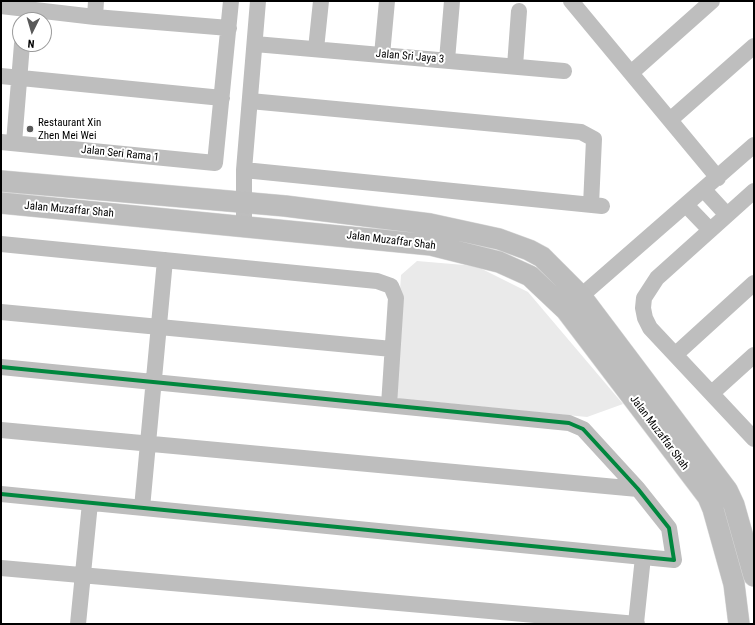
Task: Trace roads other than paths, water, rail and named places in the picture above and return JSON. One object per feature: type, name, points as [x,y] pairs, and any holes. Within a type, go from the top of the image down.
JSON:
[{"type":"main road","name":"Jalan Muzaffar Shah","points":[[1,181],[244,203],[430,224],[499,239],[542,257],[708,497],[713,509],[734,584],[739,624]]},
{"type":"main road","name":"Jalan Muzaffar Shah","points":[[1,203],[431,245],[499,262],[530,276],[574,303],[726,490],[734,505],[754,576]]},
{"type":"street","points":[[1,76],[222,98],[231,1]]},
{"type":"street","points":[[244,226],[244,170],[258,1]]},
{"type":"street","points":[[316,49],[321,1]]},
{"type":"street","points":[[382,55],[386,1]]},
{"type":"street","points":[[447,60],[452,1]]},
{"type":"street","points":[[571,1],[718,178]]},
{"type":"street","points":[[631,73],[712,1]]},
{"type":"street","points":[[1,6],[18,12]]},
{"type":"street","points":[[52,12],[95,9],[229,28]]},
{"type":"street","points":[[515,66],[519,11]]},
{"type":"street","name":"Jalan Sri Jaya 3","points":[[255,44],[564,71]]},
{"type":"street","points":[[670,120],[754,46]]},
{"type":"street","points":[[7,142],[19,78],[21,52]]},
{"type":"street","name":"Jalan Seri Rama 1","points":[[7,142],[215,163],[222,98]]},
{"type":"street","points":[[244,170],[597,206],[594,139],[581,132],[250,101]]},
{"type":"street","points":[[574,303],[754,145]]},
{"type":"street","points":[[704,190],[727,215]]},
{"type":"street","points":[[754,191],[657,278],[644,298],[645,318],[650,328],[754,439]]},
{"type":"street","points":[[686,205],[710,230]]},
{"type":"street","points":[[1,244],[377,281],[391,286],[396,298],[389,405]]},
{"type":"street","points":[[142,508],[165,260]]},
{"type":"street","points":[[676,354],[754,282]]},
{"type":"street","points":[[1,312],[392,349]]},
{"type":"street","points":[[712,393],[754,355]]},
{"type":"street","points":[[1,367],[569,423],[583,429],[638,489],[669,528],[674,560],[1,494]]},
{"type":"street","points":[[1,430],[638,489]]},
{"type":"street","points":[[78,624],[90,503]]},
{"type":"street","points":[[1,568],[637,623],[643,557]]},
{"type":"place","name":"Restaurant Xin Zhen Mei Wei","points":[[30,129]]}]
